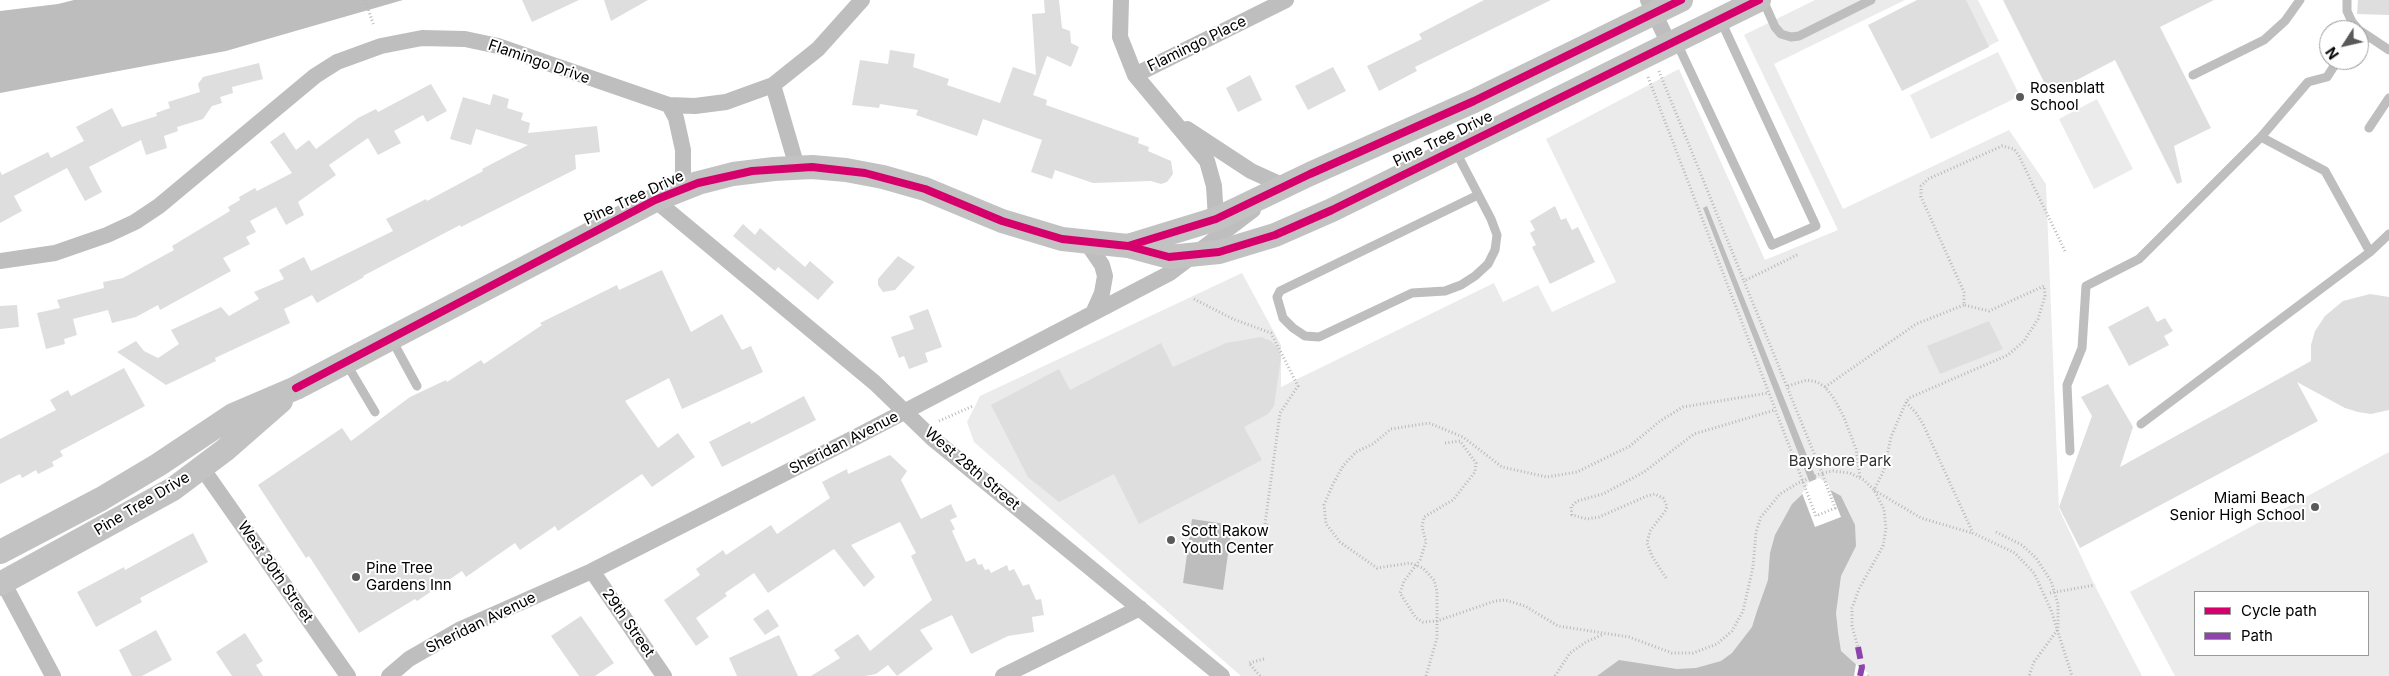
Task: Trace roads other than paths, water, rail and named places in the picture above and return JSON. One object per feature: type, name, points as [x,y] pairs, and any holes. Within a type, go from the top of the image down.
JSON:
[{"type":"main road","name":"Pine Tree Drive","points":[[1128,246],[1216,219],[1474,100],[1651,6],[1681,0]]},
{"type":"main road","name":"Pine Tree Drive","points":[[0,552],[101,499],[232,415],[296,388],[655,200],[683,189],[733,174],[797,167],[846,170],[904,182],[1020,228],[1062,239],[1128,246],[1169,257],[1219,252],[1274,235],[1332,210],[1759,0]]},
{"type":"main road","name":"Pine Tree Drive","points":[[2,583],[150,503],[202,468],[296,388]]},
{"type":"street","name":"Flamingo Drive","points":[[0,262],[55,253],[107,235],[135,222],[159,206],[315,76],[337,62],[381,46],[422,38],[465,39],[490,44],[669,105],[696,106],[726,102],[773,85],[818,50],[862,0]]},
{"type":"street","points":[[1121,0],[1120,38],[1135,75],[1172,121],[1200,151],[1210,167],[1214,186],[1216,219]]},
{"type":"street","name":"Flamingo Place","points":[[1135,75],[1286,0]]},
{"type":"street","points":[[1651,6],[1673,42]]},
{"type":"street","points":[[773,85],[797,167]]},
{"type":"street","points":[[669,105],[676,118],[683,150],[683,189]]},
{"type":"street","points":[[1172,121],[1209,142],[1251,171],[1284,186]]},
{"type":"street","name":"Sheridan Avenue","points":[[389,676],[409,659],[461,629],[592,571],[1170,274],[1190,256],[1284,186]]},
{"type":"street","name":"West 28th Street","points":[[655,200],[875,383],[932,438],[1222,676]]},
{"type":"street","points":[[1087,243],[1102,265],[1105,276],[1102,293],[1094,312]]},
{"type":"street","name":"West 30th Street","points":[[202,468],[348,676]]},
{"type":"street","name":"29th Street","points":[[592,571],[664,676]]},
{"type":"street","points":[[2,583],[53,676]]},
{"type":"street","points":[[1003,676],[1140,608]]},
{"type":"lane","points":[[1763,0],[1775,27],[1781,34],[1791,37],[1799,36],[1871,0]]},
{"type":"lane","points":[[2193,75],[2264,40],[2300,0]]},
{"type":"lane","points":[[2347,0],[2347,11],[2351,20]]},
{"type":"lane","points":[[1673,42],[1772,245],[1816,226],[1720,19]]},
{"type":"lane","points":[[2369,37],[2389,50]]},
{"type":"lane","points":[[2070,451],[2067,385],[2082,348],[2086,286],[2139,259],[2261,137],[2308,82],[2326,77],[2331,70]]},
{"type":"lane","points":[[2368,128],[2389,98]]},
{"type":"lane","points":[[2261,137],[2325,171],[2370,252]]},
{"type":"lane","points":[[1455,149],[1491,219],[1497,235],[1495,250],[1488,264],[1461,286],[1436,293],[1412,293],[1319,337],[1305,336],[1283,318],[1278,306],[1277,297],[1280,291],[1478,196]]},
{"type":"lane","points":[[2141,424],[2370,252],[2389,234]]},
{"type":"lane","points":[[391,338],[417,386]]},
{"type":"lane","points":[[345,362],[375,412]]},
{"type":"place","name":"Rosenblatt School","points":[[2020,97]]},
{"type":"place","name":"Miami Beach Senior High School","points":[[2315,507]]},
{"type":"place","name":"Scott Rakow Youth Center","points":[[1171,540]]},
{"type":"place","name":"Pine Tree Gardens Inn","points":[[356,577]]},
{"type":"park label","name":"Bayshore Park","points":[[1840,461]]}]
